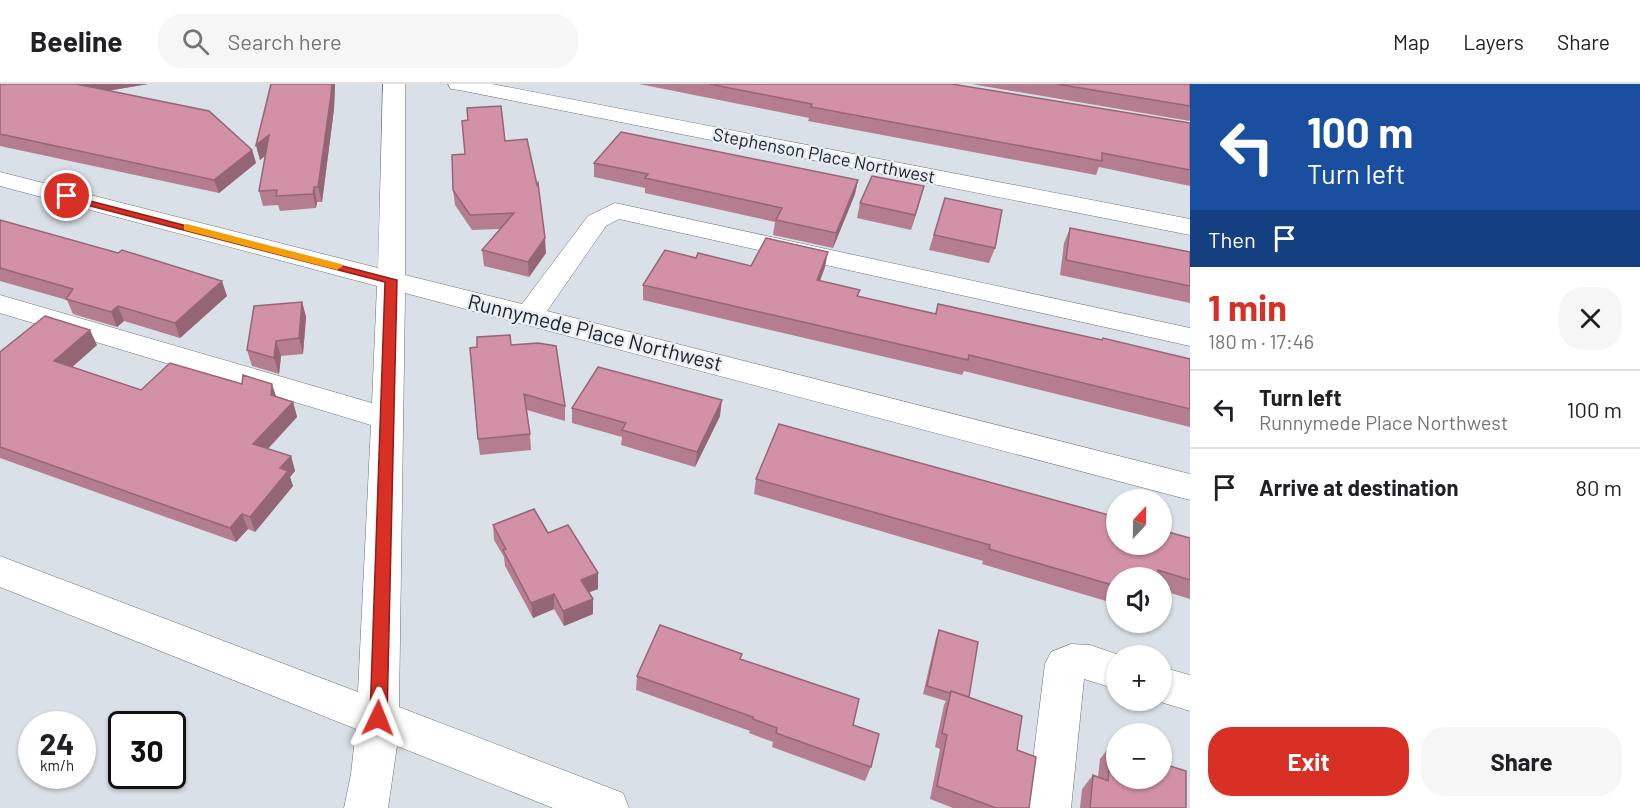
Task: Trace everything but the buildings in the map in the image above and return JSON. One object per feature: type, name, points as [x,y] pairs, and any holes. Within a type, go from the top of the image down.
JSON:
[{"type":"street","points":[[366,808],[373,774],[378,718],[391,280],[394,84]]},
{"type":"street","name":"Stephenson Place Northwest","points":[[459,84],[489,87],[1190,227]]},
{"type":"street","name":"Runnymede Place Northwest","points":[[0,179],[1190,487]]},
{"type":"street","points":[[528,316],[597,221],[607,213],[615,211],[1190,337]]},
{"type":"street","points":[[0,304],[387,419]]},
{"type":"street","points":[[0,570],[606,808]]},
{"type":"street","points":[[1049,808],[1065,664],[1072,661],[1083,661],[1106,668]]},
{"type":"street","points":[[1172,688],[1190,693]]},
{"type":"slow traffic","points":[[187,228],[337,266]]},
{"type":"route","points":[[67,196],[391,280],[378,718]]}]
